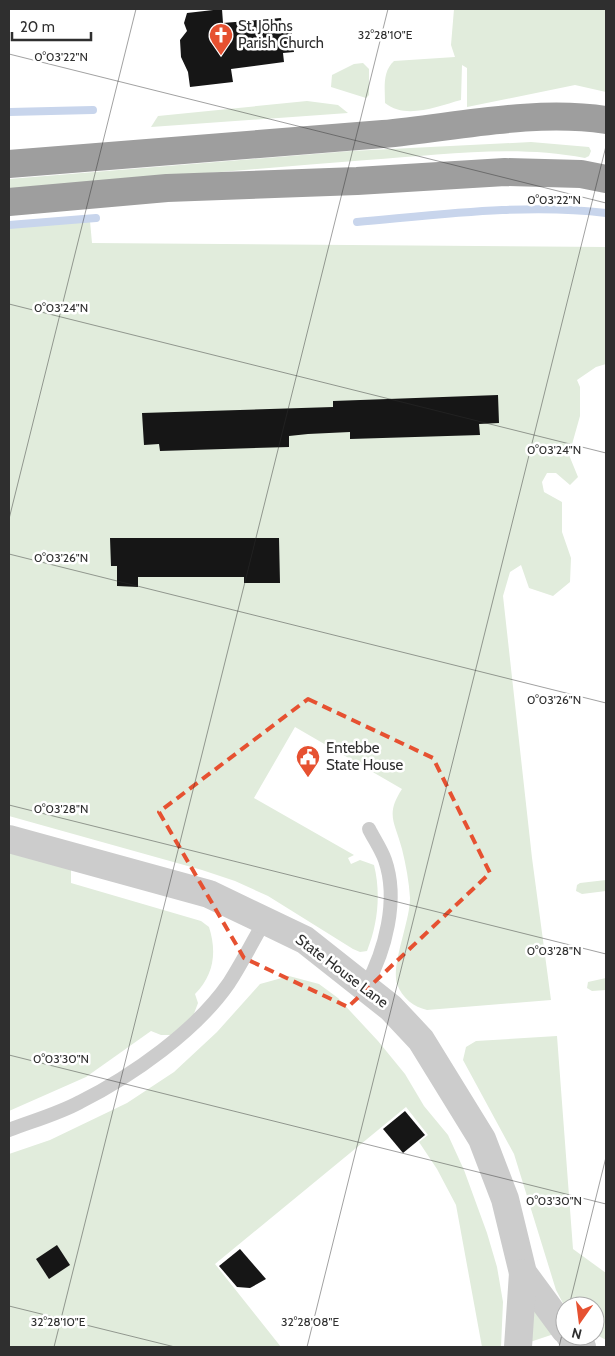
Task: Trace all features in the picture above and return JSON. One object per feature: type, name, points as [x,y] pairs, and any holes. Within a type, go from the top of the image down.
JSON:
[{"type":"highway","points":[[9,164],[386,134],[513,118],[599,119]]},
{"type":"highway","points":[[9,202],[167,188],[357,181],[505,172],[594,177]]},
{"type":"street","name":"State House Lane","points":[[9,839],[208,894],[305,940],[366,986],[391,1008],[421,1040],[482,1139],[505,1199],[522,1273]]},
{"type":"street","points":[[522,1273],[555,1317]]},
{"type":"street","points":[[518,1347],[522,1273]]},
{"type":"lane","points":[[366,986],[377,965],[388,926],[390,895],[385,861],[369,829]]},
{"type":"lane","points":[[9,1130],[79,1103],[120,1080],[166,1046],[203,1014],[228,984],[265,920]]},
{"type":"highlighted area","points":[[308,699],[433,758],[490,873],[348,1007],[244,958],[159,812]]},
{"type":"green space","points":[[454,9],[606,9],[606,92],[575,85],[467,107],[467,68],[462,65],[461,100],[412,111],[402,111],[385,103],[386,75],[394,61],[455,57],[451,45]]},
{"type":"green space","points":[[363,63],[369,69],[369,95],[366,98],[331,87],[332,75],[354,64]]},
{"type":"green space","points":[[307,101],[338,105],[348,113],[151,127],[158,116]]},
{"type":"green space","points":[[531,142],[589,147],[591,151],[589,156],[585,158],[558,154],[504,151],[449,153],[9,189],[9,179],[351,151]]},
{"type":"green space","points":[[90,221],[92,243],[606,247],[606,364],[596,367],[577,380],[580,387],[580,416],[569,455],[578,477],[570,485],[556,473],[547,473],[542,482],[544,492],[562,502],[562,532],[571,558],[570,582],[553,596],[529,588],[521,565],[510,572],[503,596],[532,858],[551,1000],[427,1010],[418,1007],[405,998],[399,989],[396,976],[398,954],[410,898],[405,861],[393,819],[394,806],[402,789],[295,727],[254,798],[354,855],[348,858],[351,864],[360,860],[374,865],[378,897],[374,930],[367,951],[360,952],[353,949],[268,896],[235,881],[9,816],[9,227]]},
{"type":"green space","points":[[9,839],[71,868],[71,883],[201,921],[209,927],[213,954],[210,971],[195,994],[198,1003],[192,1019],[178,1035],[161,1035],[151,1031],[86,1077],[9,1111]]},
{"type":"green space","points":[[606,880],[606,891],[582,894],[576,891],[577,885],[580,883]]},
{"type":"green space","points":[[289,976],[319,984],[338,998],[378,1041],[405,1074],[424,1106],[448,1135],[464,1170],[497,1267],[503,1302],[501,1347],[482,1347],[456,1205],[437,1169],[419,1142],[428,1135],[406,1107],[215,1264],[281,1347],[9,1347],[9,1154],[50,1140],[127,1103],[174,1072],[217,1032],[260,984]]},
{"type":"green space","points":[[606,978],[606,990],[592,991],[587,988],[588,982]]},
{"type":"green space","points":[[557,1036],[573,1249],[606,1273],[606,1340],[605,1296],[559,1296],[556,1290],[514,1154],[463,1060],[466,1047],[476,1041]]},
{"type":"green space","points":[[531,1298],[554,1334],[527,1343]]},
{"type":"building","points":[[222,9],[223,23],[281,18],[282,28],[291,27],[294,52],[283,53],[284,62],[231,69],[233,82],[190,87],[188,72],[181,57],[180,40],[187,31],[184,23],[187,13]]},
{"type":"building","points":[[498,395],[499,423],[479,424],[480,435],[350,439],[350,432],[289,436],[289,447],[160,451],[159,444],[144,445],[142,413],[333,407],[333,401]]},
{"type":"building","points":[[110,538],[279,538],[280,583],[244,583],[244,577],[138,577],[138,587],[117,586],[117,566],[111,566]]},
{"type":"building","points":[[405,1111],[425,1135],[403,1153],[383,1129]]},
{"type":"building","points":[[57,1245],[70,1265],[49,1279],[36,1259]]},
{"type":"building","points":[[240,1249],[266,1279],[250,1288],[237,1287],[219,1266]]},
{"type":"waterway","points":[[9,112],[93,110]]},
{"type":"waterway","points":[[357,222],[482,211],[545,209],[606,213]]},
{"type":"waterway","points":[[9,225],[96,218]]},
{"type":"place","name":"St. Johns Parish Church","points":[[221,56]]},
{"type":"place","name":"Entebbe State House","points":[[308,778]]}]
